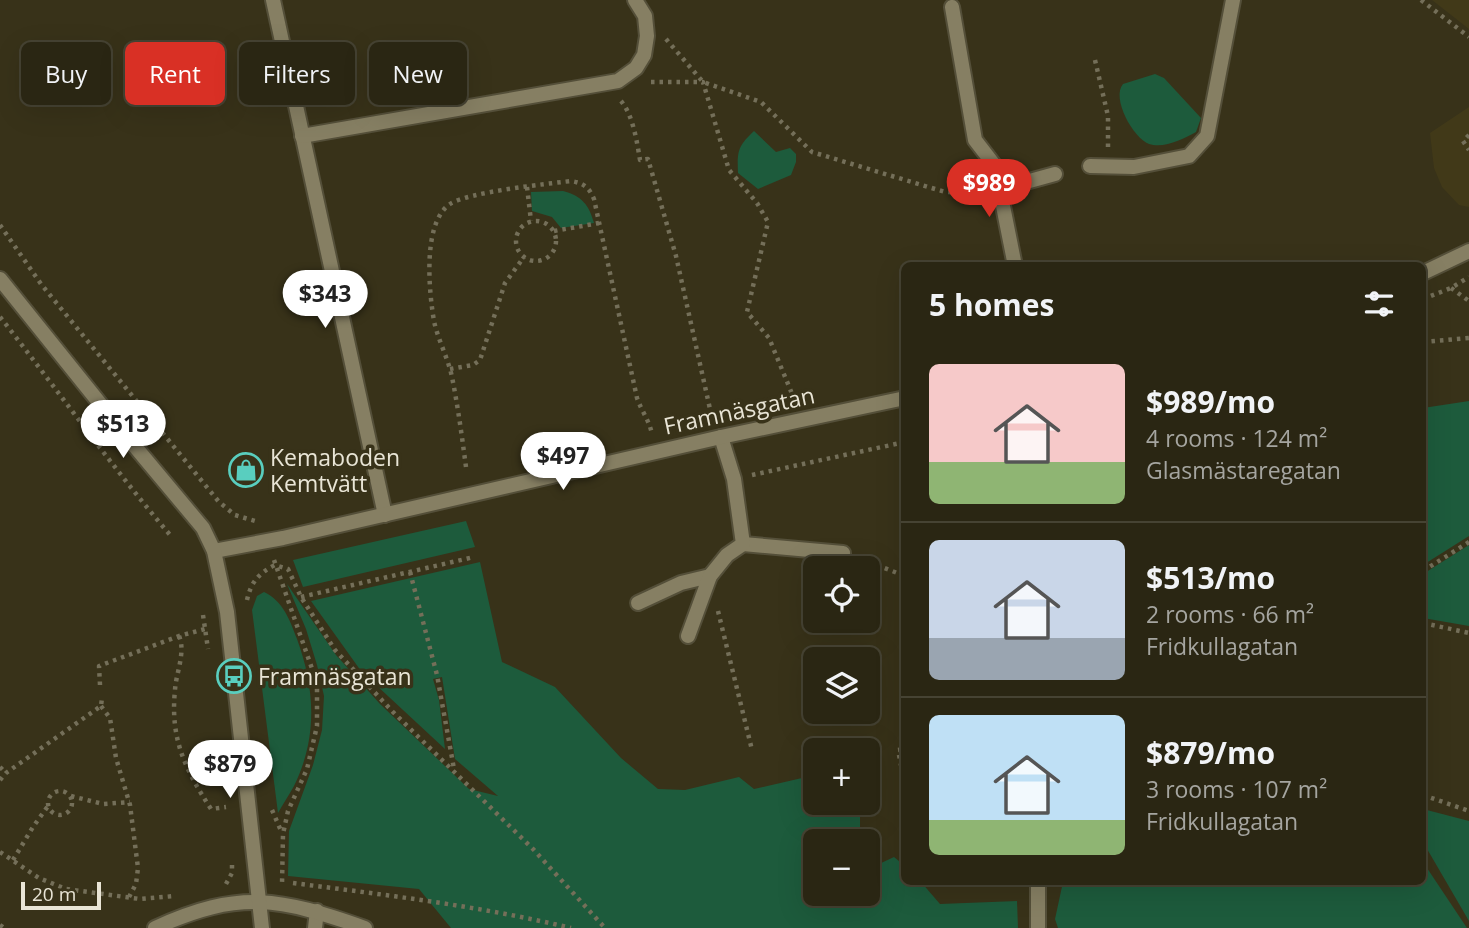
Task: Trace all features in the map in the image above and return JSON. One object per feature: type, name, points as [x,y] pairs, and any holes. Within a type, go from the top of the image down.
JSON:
[{"type":"street","points":[[273,0],[384,515]]},
{"type":"street","points":[[302,136],[613,83],[636,68],[644,55],[647,36],[645,16],[635,0]]},
{"type":"street","points":[[1090,166],[1134,167],[1189,156],[1208,136],[1233,0]]},
{"type":"street","points":[[952,8],[975,140],[995,166],[1014,262]]},
{"type":"street","points":[[1000,189],[1055,174]]},
{"type":"street","points":[[1426,272],[1469,251]]},
{"type":"street","points":[[0,279],[203,528],[215,551],[227,612],[261,928]]},
{"type":"street","name":"Framnäsgatan","points":[[215,551],[901,399]]},
{"type":"street","points":[[721,437],[734,479],[743,544]]},
{"type":"street","points":[[688,636],[710,576],[727,555],[743,544],[843,553]]},
{"type":"street","points":[[638,603],[681,583],[710,576]]},
{"type":"street","points":[[1038,885],[1038,928]]},
{"type":"street","points":[[155,928],[172,924],[207,903],[258,901],[317,911],[365,928]]},
{"type":"street","points":[[315,928],[317,911]]},
{"type":"path","points":[[1422,0],[1469,37]]},
{"type":"path","points":[[645,16],[703,82],[729,170],[757,203],[768,222],[747,312],[769,338],[796,404]]},
{"type":"path","points":[[1095,60],[1108,116],[1109,166]]},
{"type":"path","points":[[712,422],[676,256],[648,159],[640,160],[625,106],[613,83],[703,82],[761,102],[812,152],[945,192],[978,193],[1000,189]]},
{"type":"path","points":[[1469,135],[1462,141],[1469,150]]},
{"type":"path","points":[[467,467],[450,369],[435,322],[431,247],[436,221],[450,204],[471,197],[527,187],[571,181],[589,189],[599,223],[637,398],[641,411],[649,419],[653,435]]},
{"type":"path","points":[[527,187],[531,221]]},
{"type":"path","points":[[531,221],[545,223],[554,231],[556,244],[549,256],[536,261],[524,257],[518,250],[515,240],[521,226],[531,221]]},
{"type":"path","points":[[554,231],[599,223]]},
{"type":"path","points":[[0,225],[41,284],[219,502],[235,515],[251,521],[265,521]]},
{"type":"path","points":[[450,369],[474,365],[481,360],[505,283],[524,257]]},
{"type":"path","points":[[1426,298],[1469,277]]},
{"type":"path","points":[[1451,288],[1469,302]]},
{"type":"path","points":[[0,317],[171,536]]},
{"type":"path","points":[[1426,342],[1469,338]]},
{"type":"path","points":[[734,479],[901,443]]},
{"type":"path","points":[[1426,569],[1469,542]]},
{"type":"path","points":[[843,553],[901,575]]},
{"type":"path","points":[[301,597],[474,557]]},
{"type":"path","points":[[271,801],[272,814],[283,834],[288,811],[307,769],[317,726],[317,683],[275,565]]},
{"type":"path","points":[[246,609],[252,583],[264,570],[275,565],[288,569],[301,597],[335,650],[393,712],[533,849],[605,928]]},
{"type":"path","points":[[410,572],[438,674],[454,770]]},
{"type":"path","points":[[710,576],[752,750]]},
{"type":"path","points":[[203,615],[208,650]]},
{"type":"path","points":[[1426,623],[1469,633]]},
{"type":"path","points":[[100,685],[99,666],[205,629]]},
{"type":"path","points":[[179,636],[183,644],[174,693],[177,746],[211,809],[226,807]]},
{"type":"path","points":[[102,698],[102,706],[110,718],[116,758],[130,802],[138,869],[136,884],[129,897]]},
{"type":"path","points":[[0,780],[5,773],[102,706]]},
{"type":"path","points":[[901,749],[898,750],[901,765]]},
{"type":"path","points":[[0,767],[5,773]]},
{"type":"path","points":[[13,860],[48,806],[53,792],[64,791],[71,796],[103,804],[130,802]]},
{"type":"path","points":[[225,794],[227,818]]},
{"type":"path","points":[[48,806],[52,812],[63,814],[72,807],[71,796]]},
{"type":"path","points":[[1426,796],[1469,811]]},
{"type":"path","points":[[0,852],[39,877],[66,889],[140,899],[197,893],[207,903],[227,883],[232,873],[232,859]]},
{"type":"path","points":[[282,882],[414,898],[571,928]]},
{"type":"path","points":[[0,925],[5,928]]},
{"type":"shaded area","points":[[1432,0],[1469,0],[1469,29]]},
{"type":"shaded area","points":[[1469,107],[1469,207],[1459,205],[1442,187],[1434,168],[1430,133]]},
{"type":"green space","points":[[1155,74],[1164,78],[1201,118],[1196,132],[1161,145],[1149,144],[1136,134],[1122,108],[1120,98],[1123,84]]},
{"type":"green space","points":[[754,131],[776,152],[790,148],[796,154],[791,175],[758,189],[738,173],[740,149]]},
{"type":"green space","points":[[563,191],[584,202],[594,223],[561,228],[552,217],[532,211],[531,192]]},
{"type":"green space","points":[[1469,401],[1469,536],[1426,563],[1426,408]]},
{"type":"green space","points":[[466,521],[475,547],[303,587],[293,560]]},
{"type":"green space","points":[[1469,545],[1469,626],[1426,619],[1426,572]]},
{"type":"green space","points":[[480,562],[502,662],[555,687],[621,758],[658,789],[685,790],[739,777],[754,789],[803,778],[803,815],[860,815],[860,829],[803,829],[803,906],[880,906],[880,864],[894,857],[901,863],[901,885],[924,885],[940,904],[1017,901],[1018,928],[451,928],[419,889],[288,876],[289,831],[313,765],[322,730],[324,696],[306,629],[287,584],[336,655],[380,704],[469,789],[498,796],[455,759],[442,677],[433,679],[439,700],[445,749],[361,671],[311,601]]},
{"type":"green space","points":[[264,592],[276,600],[292,625],[308,676],[310,694],[310,731],[302,768],[278,813],[252,610],[257,596]]},
{"type":"green space","points":[[1426,810],[1469,821],[1469,921],[1426,847]]},
{"type":"green space","points":[[1426,866],[1467,928],[1058,928],[1055,919],[1062,885],[1426,885]]},
{"type":"place","name":"Kemaboden Kemtvätt","points":[[246,470]]},
{"type":"place","name":"Framnäsgatan","points":[[234,676]]}]
